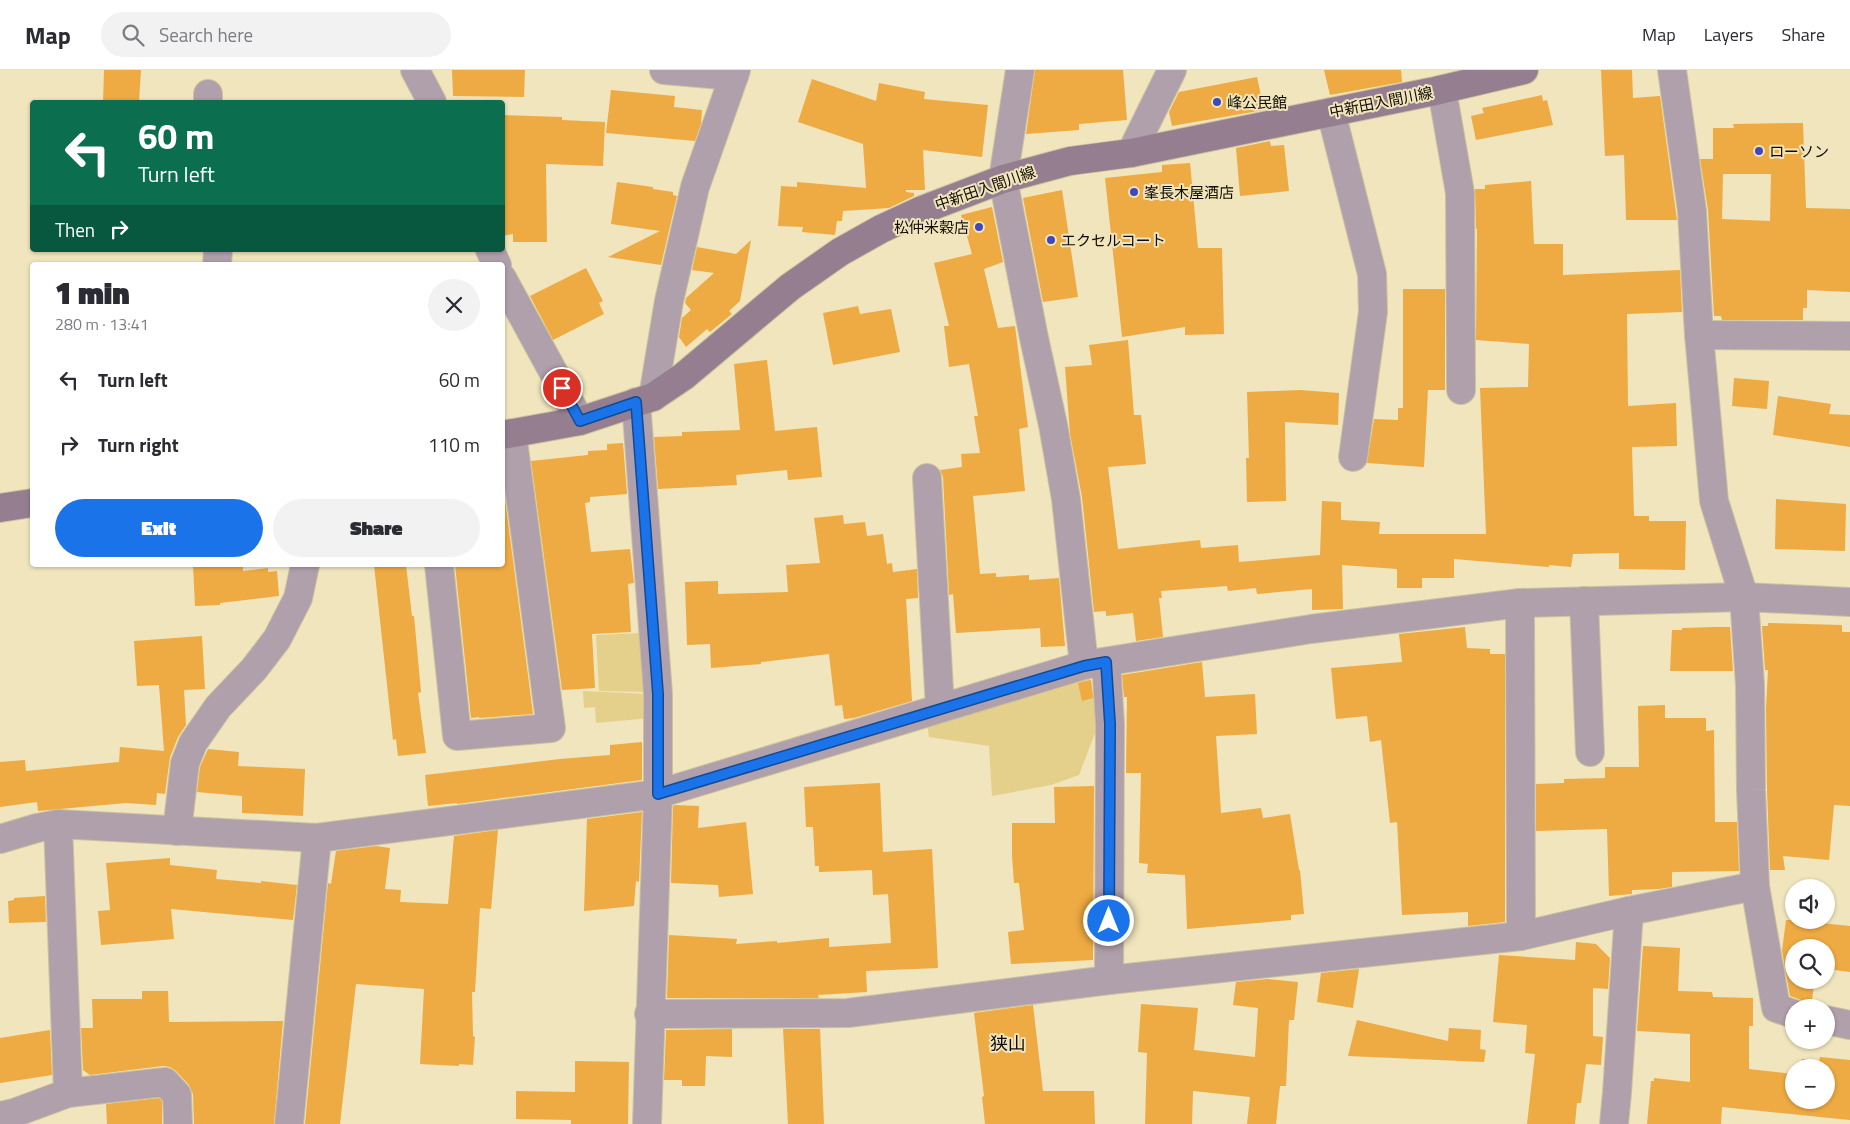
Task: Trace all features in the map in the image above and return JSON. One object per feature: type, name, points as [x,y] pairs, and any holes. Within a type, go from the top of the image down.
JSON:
[{"type":"main road","name":"中新田入間川線","points":[[508,434],[580,421],[645,400],[684,376],[790,287],[840,252],[881,229],[922,210],[1004,179],[1070,161],[1131,153],[1331,112],[1436,84],[1524,70]]},
{"type":"main road","points":[[0,508],[30,503]]},
{"type":"street","points":[[415,70],[431,100]]},
{"type":"street","points":[[647,1124],[658,794],[658,694],[645,400],[695,187],[735,73],[664,70]]},
{"type":"street","points":[[1020,70],[1004,179],[1034,338],[1053,425],[1095,664],[1110,724],[1109,980]]},
{"type":"street","points":[[1131,153],[1172,70]]},
{"type":"street","points":[[1672,70],[1692,211],[1699,335],[1714,501],[1744,597],[1750,685],[1751,790],[1755,886],[1776,1008],[1785,1011]]},
{"type":"street","points":[[1436,84],[1460,193],[1461,390]]},
{"type":"street","points":[[1331,112],[1372,274],[1373,312],[1354,457]]},
{"type":"street","points":[[505,284],[580,421]]},
{"type":"street","points":[[1699,335],[1850,336]]},
{"type":"street","points":[[439,567],[458,736],[551,728],[508,434]]},
{"type":"street","points":[[926,478],[940,708]]},
{"type":"street","points":[[177,831],[185,763],[193,743],[218,707],[254,669],[277,639],[298,598],[305,567]]},
{"type":"street","points":[[0,839],[58,824],[317,838],[658,794],[940,708],[1095,664],[1311,628],[1520,603],[1744,597],[1850,602]]},
{"type":"street","points":[[1584,601],[1590,752]]},
{"type":"street","points":[[1520,603],[1521,936]]},
{"type":"street","points":[[58,824],[68,1093]]},
{"type":"street","points":[[289,1124],[317,838]]},
{"type":"street","points":[[650,1014],[848,1013],[1109,980],[1521,936],[1629,911],[1755,886]]},
{"type":"street","points":[[1614,1124],[1629,911]]},
{"type":"street","points":[[1835,1022],[1850,1024]]},
{"type":"street","points":[[10,1118],[68,1093],[166,1082],[177,1095],[178,1124]]},
{"type":"shaded area","points":[[644,633],[649,692],[599,691],[596,635]]},
{"type":"shaded area","points":[[1089,673],[1099,723],[1079,775],[1051,785],[992,796],[989,746],[929,737],[927,722]]},
{"type":"shaded area","points":[[583,691],[649,694],[650,718],[596,723],[595,707],[584,708]]},
{"type":"building","points":[[104,70],[141,70],[139,100],[103,100]]},
{"type":"building","points":[[452,70],[525,70],[524,97],[453,96]]},
{"type":"building","points":[[1035,70],[1123,70],[1127,120],[1079,124],[1079,130],[1026,134]]},
{"type":"building","points":[[1324,70],[1401,70],[1402,82],[1330,95]]},
{"type":"building","points":[[1601,70],[1632,70],[1633,98],[1660,96],[1677,220],[1626,220],[1624,155],[1605,156]]},
{"type":"building","name":"峰公民館","points":[[1257,77],[1264,110],[1172,126],[1169,112],[1179,92]]},
{"type":"building","points":[[812,79],[876,101],[879,83],[925,92],[924,99],[988,105],[982,157],[923,150],[925,190],[906,190],[906,192],[914,193],[914,196],[889,208],[843,211],[842,221],[837,221],[835,235],[802,232],[803,227],[778,226],[781,186],[797,187],[797,182],[866,188],[863,144],[798,122]]},
{"type":"building","points":[[611,90],[675,96],[674,107],[702,110],[701,124],[695,141],[606,133]]},
{"type":"building","points":[[1542,95],[1543,101],[1547,100],[1553,125],[1476,140],[1471,116],[1484,113],[1482,108]]},
{"type":"building","points":[[505,115],[562,117],[562,120],[605,122],[603,166],[546,164],[547,242],[513,242],[513,234],[505,235]]},
{"type":"building","points":[[1803,123],[1806,208],[1850,209],[1850,292],[1807,290],[1807,308],[1803,308],[1803,320],[1722,320],[1721,316],[1714,316],[1708,210],[1700,159],[1713,159],[1713,128],[1734,128],[1733,124]],"holes":[[[1723,174],[1771,174],[1770,221],[1722,219]]]},
{"type":"building","points":[[1270,141],[1271,146],[1284,145],[1289,191],[1240,196],[1236,148]]},
{"type":"building","points":[[1190,163],[1198,248],[1222,248],[1224,334],[1185,335],[1185,327],[1122,337],[1105,178],[1162,172],[1162,165]]},
{"type":"building","points":[[1531,181],[1534,244],[1563,244],[1563,275],[1680,270],[1682,312],[1627,314],[1628,406],[1676,403],[1677,446],[1632,447],[1634,516],[1649,516],[1649,521],[1686,521],[1685,570],[1619,569],[1619,553],[1573,554],[1571,567],[1549,565],[1549,567],[1454,559],[1454,578],[1422,578],[1422,588],[1397,588],[1397,569],[1342,565],[1343,609],[1312,610],[1312,589],[1257,594],[1256,588],[1228,591],[1227,586],[1161,591],[1162,598],[1159,598],[1163,637],[1136,641],[1133,613],[1106,616],[1106,611],[1094,612],[1082,497],[1070,434],[1065,367],[1092,365],[1089,345],[1128,340],[1134,415],[1141,415],[1146,464],[1108,467],[1118,549],[1200,540],[1201,548],[1238,545],[1239,562],[1320,555],[1322,501],[1341,502],[1341,520],[1380,522],[1379,534],[1486,534],[1480,388],[1528,387],[1529,344],[1476,340],[1477,229],[1475,189],[1485,189],[1485,185]]},
{"type":"building","points":[[617,182],[653,187],[653,189],[673,192],[673,195],[677,196],[661,265],[608,257],[660,231],[611,224]]},
{"type":"building","name":"エクセルコート","points":[[1062,190],[1078,297],[1043,302],[1023,198]]},
{"type":"building","points":[[992,207],[1003,262],[984,269],[998,328],[1015,326],[1028,427],[1019,429],[1025,491],[973,496],[980,574],[996,573],[996,577],[1029,575],[1029,580],[1059,578],[1065,646],[1041,647],[1040,628],[956,633],[953,594],[949,595],[943,477],[940,470],[962,467],[961,454],[980,453],[974,416],[978,416],[969,364],[949,367],[944,326],[949,326],[934,263],[972,254],[961,215]]},
{"type":"building","points":[[751,240],[740,301],[729,311],[732,314],[710,332],[707,329],[686,347],[679,337],[682,318],[691,310],[685,303],[686,298],[714,273],[692,270],[697,247],[736,254]]},
{"type":"building","points":[[586,268],[603,301],[599,303],[604,314],[553,340],[530,296]]},
{"type":"building","points":[[1403,289],[1445,289],[1445,390],[1428,390],[1424,467],[1367,463],[1374,419],[1398,420],[1398,408],[1403,408]]},
{"type":"building","points":[[858,306],[860,314],[891,309],[900,352],[833,365],[823,313]]},
{"type":"building","points":[[767,360],[775,431],[817,427],[822,477],[788,480],[787,470],[736,475],[737,485],[658,489],[654,437],[682,436],[682,432],[740,430],[734,364]]},
{"type":"building","points":[[1734,378],[1769,381],[1767,409],[1732,406]]},
{"type":"building","points":[[1300,390],[1339,393],[1338,425],[1285,422],[1286,501],[1247,502],[1246,458],[1249,458],[1247,392]]},
{"type":"building","points":[[1778,396],[1831,404],[1829,414],[1850,415],[1850,447],[1773,435]]},
{"type":"building","points":[[623,443],[627,494],[590,497],[590,502],[585,503],[591,552],[630,549],[634,583],[628,584],[631,632],[592,634],[595,688],[562,690],[531,461],[588,455],[588,451],[607,450],[607,444]]},
{"type":"building","points":[[505,499],[533,714],[471,718],[455,567],[505,567]]},
{"type":"building","points":[[1776,499],[1846,504],[1845,551],[1775,549]]},
{"type":"building","points":[[843,515],[844,524],[865,522],[867,536],[883,534],[887,564],[892,563],[893,572],[917,569],[918,598],[906,599],[912,701],[854,718],[844,719],[842,705],[835,706],[829,654],[761,662],[761,664],[711,668],[710,644],[687,645],[685,582],[718,581],[718,594],[788,592],[786,565],[820,563],[814,518]]},
{"type":"building","points":[[193,567],[243,567],[243,571],[268,568],[268,572],[277,571],[279,596],[220,603],[220,605],[195,606]]},
{"type":"building","points":[[374,567],[406,567],[412,616],[414,616],[421,692],[418,693],[426,753],[398,756],[396,739],[393,740]]},
{"type":"building","points":[[1768,623],[1842,625],[1842,632],[1850,632],[1850,806],[1834,805],[1829,860],[1783,856],[1785,870],[1770,870],[1766,708],[1768,670],[1765,670],[1762,626],[1768,626]]},
{"type":"building","points":[[1465,627],[1467,648],[1490,649],[1490,654],[1505,654],[1505,922],[1468,926],[1468,912],[1402,915],[1397,822],[1390,823],[1381,740],[1370,742],[1367,716],[1336,719],[1331,668],[1402,662],[1399,634]]},
{"type":"building","points":[[1730,627],[1733,671],[1670,671],[1672,630]]},
{"type":"building","points":[[202,636],[205,689],[184,690],[186,725],[178,737],[170,757],[165,794],[157,793],[156,805],[126,803],[38,811],[37,802],[0,807],[0,762],[25,760],[26,771],[119,762],[120,747],[164,751],[159,685],[137,686],[134,641]]},
{"type":"building","points":[[1202,662],[1205,697],[1255,694],[1257,734],[1216,736],[1221,813],[1261,808],[1263,818],[1290,814],[1300,870],[1304,914],[1291,915],[1291,920],[1187,929],[1185,875],[1147,873],[1148,864],[1139,863],[1141,773],[1126,773],[1127,697],[1124,697],[1122,675]]},
{"type":"building","points":[[1091,680],[1093,698],[1082,701],[1078,683]]},
{"type":"building","points":[[1665,705],[1665,718],[1706,718],[1706,731],[1714,730],[1715,822],[1737,822],[1739,871],[1672,872],[1672,887],[1632,890],[1632,894],[1609,896],[1607,829],[1536,831],[1536,784],[1564,783],[1564,779],[1605,778],[1605,767],[1639,767],[1638,706]]},
{"type":"building","points":[[642,742],[642,780],[457,804],[428,806],[425,775],[610,755],[610,745]]},
{"type":"building","points":[[208,749],[239,752],[238,766],[305,769],[303,816],[242,813],[242,796],[197,792],[200,767]]},
{"type":"building","points":[[880,783],[883,852],[932,849],[938,968],[866,971],[867,992],[818,995],[819,998],[667,998],[669,935],[737,939],[736,944],[777,941],[777,943],[829,938],[829,947],[891,943],[888,894],[873,895],[872,870],[819,872],[819,866],[815,866],[813,827],[806,827],[804,787]]},
{"type":"building","points":[[1094,786],[1093,960],[1011,964],[1008,932],[1024,930],[1019,883],[1014,883],[1012,823],[1055,823],[1054,787]]},
{"type":"building","points":[[673,806],[699,806],[698,828],[746,822],[753,894],[719,897],[718,885],[671,883]]},
{"type":"building","points":[[642,812],[639,882],[636,881],[634,906],[584,911],[587,819]]},
{"type":"building","points":[[498,830],[491,909],[480,908],[475,992],[472,992],[473,1036],[475,1037],[473,1065],[420,1064],[424,989],[356,984],[340,1124],[305,1124],[328,883],[331,884],[336,851],[376,846],[390,848],[385,889],[401,890],[400,902],[448,904],[454,836]]},
{"type":"building","points":[[170,858],[170,865],[217,870],[216,879],[297,885],[293,920],[171,909],[174,939],[101,945],[98,911],[110,910],[106,863]]},
{"type":"building","points":[[45,896],[46,922],[9,923],[8,901],[14,900],[14,898]]},
{"type":"building","points":[[1835,924],[1850,926],[1850,972],[1835,970],[1835,939],[1785,939],[1785,968],[1782,951],[1785,928],[1835,929]]},
{"type":"building","points":[[1576,942],[1596,944],[1610,958],[1608,989],[1593,988],[1593,1036],[1603,1037],[1601,1065],[1586,1064],[1581,1103],[1577,1103],[1575,1124],[1527,1124],[1535,1054],[1525,1053],[1527,1025],[1493,1022],[1499,955],[1575,960]]},
{"type":"building","points":[[1643,946],[1680,948],[1678,991],[1712,992],[1713,997],[1753,998],[1753,1026],[1749,1026],[1749,1069],[1785,1073],[1785,1109],[1835,1109],[1835,1059],[1820,1059],[1820,1057],[1850,1060],[1850,1120],[1722,1107],[1721,1124],[1647,1124],[1651,1081],[1654,1081],[1654,1078],[1690,1082],[1690,1034],[1637,1031]]},
{"type":"building","points":[[1359,969],[1353,1008],[1317,1002],[1321,973]]},
{"type":"building","points":[[1268,979],[1298,982],[1294,1020],[1289,1020],[1286,1086],[1280,1086],[1276,1124],[1247,1124],[1250,1097],[1193,1091],[1192,1124],[1145,1124],[1147,1053],[1138,1052],[1141,1004],[1198,1008],[1194,1050],[1255,1057],[1258,1008],[1233,1005],[1236,982]]},
{"type":"building","points":[[1789,989],[1814,989],[1812,999],[1799,999],[1790,996]]},
{"type":"building","points":[[142,991],[168,991],[169,1022],[283,1021],[274,1124],[194,1124],[193,1094],[189,1085],[170,1067],[163,1066],[90,1075],[83,1070],[81,1028],[93,1028],[92,999],[142,999]]},
{"type":"building","points":[[1033,1005],[1043,1091],[1094,1091],[1095,1124],[985,1124],[982,1097],[984,1096],[974,1013]]},
{"type":"building","points":[[1357,1020],[1448,1041],[1449,1028],[1481,1030],[1480,1049],[1486,1050],[1484,1062],[1348,1056]]},
{"type":"building","points":[[732,1029],[732,1057],[706,1056],[705,1086],[682,1086],[682,1080],[664,1080],[666,1030]]},
{"type":"building","points":[[783,1029],[820,1029],[824,1124],[788,1124]]},
{"type":"building","points":[[50,1030],[52,1075],[0,1083],[0,1038]]},
{"type":"building","points":[[575,1061],[629,1062],[628,1124],[571,1124],[571,1120],[516,1119],[516,1091],[575,1092]]},
{"type":"building","points":[[159,1098],[162,1101],[162,1124],[107,1124],[106,1104]]},
{"type":"place","name":"峰公民館","points":[[1217,102]]},
{"type":"place","name":"ローソン","points":[[1759,151]]},
{"type":"place","name":"峯長木屋酒店","points":[[1134,192]]},
{"type":"place","name":"松仲米穀店","points":[[979,227]]},
{"type":"place","name":"エクセルコート","points":[[1051,240]]},
{"type":"district","name":"狭山","points":[[1008,1043]]},
{"type":"route","points":[[562,388],[580,421],[636,402],[658,694],[658,794],[940,708],[1084,666],[1106,662],[1110,724],[1109,921]]}]
